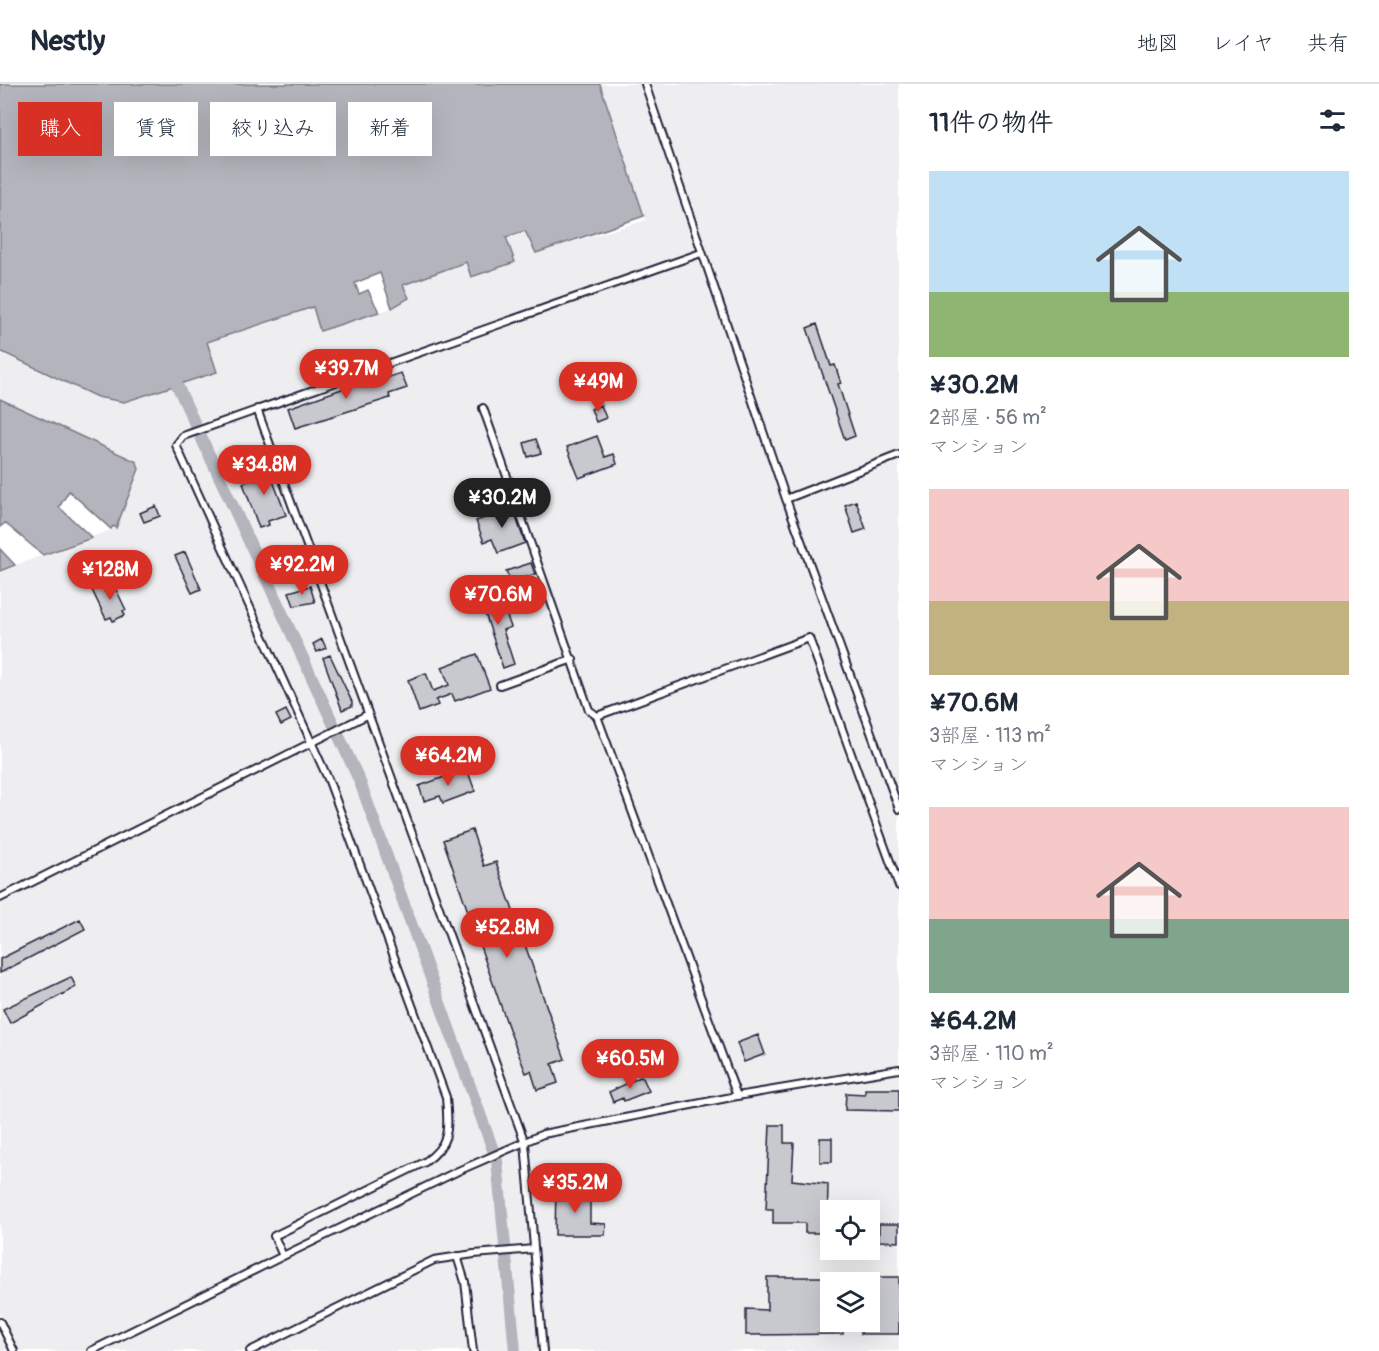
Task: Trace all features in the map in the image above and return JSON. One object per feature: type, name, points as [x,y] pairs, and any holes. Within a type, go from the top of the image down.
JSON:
[{"type":"lane","points":[[645,84],[786,499],[899,809]]},
{"type":"lane","points":[[283,1256],[274,1236],[425,1162],[438,1153],[446,1141],[448,1123],[446,1097],[329,781],[176,445],[183,436],[701,253]]},
{"type":"lane","points":[[483,408],[589,710],[597,716],[736,1096]]},
{"type":"lane","points":[[257,409],[365,715],[525,1143],[543,1351]]},
{"type":"lane","points":[[786,499],[899,455]]},
{"type":"lane","points":[[597,716],[809,638],[899,886]]},
{"type":"lane","points":[[500,686],[573,659]]},
{"type":"lane","points":[[0,898],[365,715]]},
{"type":"lane","points":[[91,1351],[482,1160],[543,1134],[736,1096],[899,1069]]},
{"type":"lane","points":[[250,1351],[434,1260],[534,1249]]},
{"type":"lane","points":[[457,1256],[465,1282],[473,1351]]},
{"type":"lane","points":[[0,1322],[14,1351]]},
{"type":"shaded area","points":[[0,84],[600,84],[644,216],[536,253],[525,231],[506,237],[515,262],[471,277],[466,262],[403,285],[409,298],[392,308],[380,273],[355,283],[359,294],[368,290],[379,312],[320,331],[313,307],[207,342],[217,372],[124,402],[97,397],[0,351]]},
{"type":"shaded area","points":[[599,84],[899,84],[899,1351],[0,1351],[0,571],[116,528],[139,469],[137,462],[0,399],[0,353],[97,397],[124,402],[216,372],[207,342],[313,307],[321,331],[392,308],[409,298],[402,285],[467,262],[471,276],[515,262],[505,237],[525,231],[536,253],[646,220]]},
{"type":"shaded area","points":[[0,399],[137,462],[139,469],[116,528],[113,526],[111,529],[69,491],[59,507],[92,538],[43,555],[5,523],[0,527]]},
{"type":"shaded area","points":[[0,549],[15,565],[0,571]]},
{"type":"building","points":[[817,324],[831,366],[835,365],[841,383],[838,384],[855,436],[845,440],[807,328]]},
{"type":"building","points":[[401,373],[407,388],[389,394],[390,398],[295,428],[288,408],[370,379],[371,383]]},
{"type":"building","points":[[601,405],[606,418],[596,422],[591,409]]},
{"type":"building","points":[[597,436],[605,457],[614,454],[617,464],[579,478],[567,447]]},
{"type":"building","points":[[536,439],[541,453],[528,457],[524,443]]},
{"type":"building","points":[[264,457],[286,515],[268,521],[269,525],[259,528],[243,483],[261,476],[255,460]]},
{"type":"building","points":[[510,500],[525,543],[498,553],[492,539],[484,542],[476,521],[505,511],[502,503]]},
{"type":"building","points":[[856,501],[866,529],[854,533],[845,505]]},
{"type":"building","points":[[156,506],[160,516],[144,522],[140,513]]},
{"type":"building","points":[[185,552],[201,589],[192,593],[175,556]]},
{"type":"building","points":[[531,563],[535,574],[511,582],[506,571]]},
{"type":"building","points":[[481,580],[485,593],[476,596],[471,583]]},
{"type":"building","points":[[112,581],[126,610],[123,611],[125,615],[113,621],[111,617],[106,619],[92,590]]},
{"type":"building","points":[[310,586],[315,602],[294,606],[289,592]]},
{"type":"building","points":[[498,592],[511,627],[503,630],[514,664],[503,668],[480,598]]},
{"type":"building","points":[[322,639],[326,648],[317,652],[313,644]]},
{"type":"building","points":[[477,654],[490,688],[455,701],[452,694],[436,700],[438,705],[419,712],[408,680],[426,673],[433,691],[449,685],[442,667]]},
{"type":"building","points":[[330,655],[352,702],[352,706],[342,710],[323,658]]},
{"type":"building","points":[[286,710],[291,720],[281,725],[276,715]]},
{"type":"building","points":[[467,769],[475,791],[443,803],[440,796],[424,801],[419,786]]},
{"type":"building","points":[[472,830],[484,866],[496,862],[565,1059],[552,1064],[558,1083],[537,1090],[531,1071],[526,1073],[510,1032],[443,840]]},
{"type":"building","points":[[80,919],[85,929],[0,973],[0,959]]},
{"type":"building","points":[[71,977],[76,987],[10,1023],[3,1009]]},
{"type":"building","points":[[758,1035],[765,1054],[744,1062],[737,1043]]},
{"type":"building","points":[[640,1077],[643,1078],[649,1091],[624,1101],[623,1098],[613,1102],[609,1092]]},
{"type":"building","points":[[865,1089],[899,1089],[899,1111],[845,1110],[846,1093],[865,1094]]},
{"type":"building","points":[[770,1125],[784,1125],[784,1143],[794,1143],[792,1180],[828,1184],[828,1200],[820,1200],[820,1233],[805,1233],[805,1223],[773,1223],[773,1209],[766,1209]]},
{"type":"building","points":[[820,1138],[832,1138],[832,1162],[820,1162]]},
{"type":"building","points":[[556,1188],[590,1189],[590,1223],[606,1224],[605,1235],[555,1235]]},
{"type":"building","points":[[880,1224],[899,1224],[899,1242],[880,1241]]},
{"type":"building","points":[[767,1277],[820,1277],[820,1332],[843,1332],[843,1334],[746,1335],[746,1309],[767,1310]]},
{"type":"building","points":[[880,1277],[899,1277],[899,1334],[861,1334],[861,1332],[880,1332]]},
{"type":"waterway","points":[[177,385],[360,782],[497,1161],[515,1351]]}]
